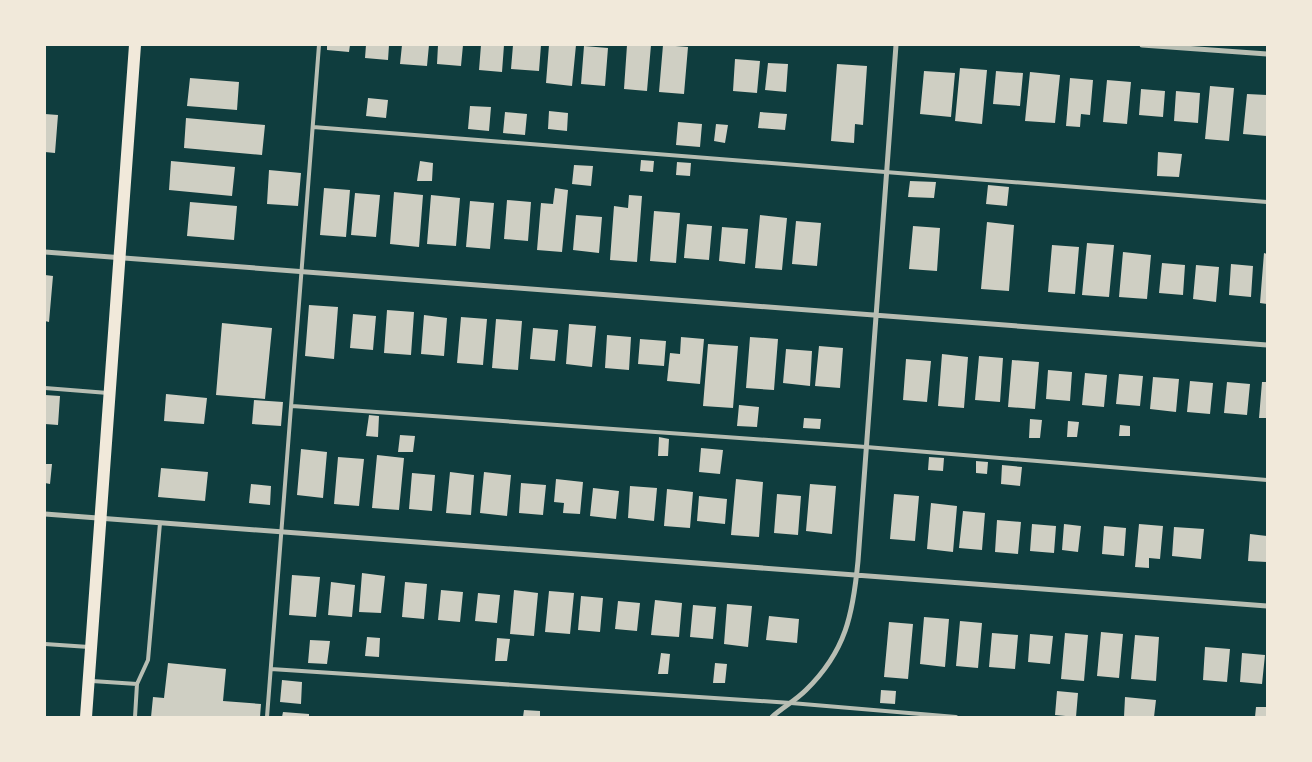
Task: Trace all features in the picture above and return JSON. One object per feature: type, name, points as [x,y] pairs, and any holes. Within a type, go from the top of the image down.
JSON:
[{"type":"main road","points":[[86,717],[135,45]]},
{"type":"street","points":[[772,717],[792,703],[817,678],[838,649],[851,615],[856,576],[896,45]]},
{"type":"street","points":[[1142,45],[1267,54]]},
{"type":"street","points":[[45,252],[1267,345]]},
{"type":"street","points":[[45,514],[1267,606]]},
{"type":"lane","points":[[267,717],[303,272],[319,45]]},
{"type":"lane","points":[[313,127],[1267,202]]},
{"type":"lane","points":[[45,388],[109,393]]},
{"type":"lane","points":[[292,406],[866,447],[1267,480]]},
{"type":"lane","points":[[135,717],[137,684],[148,660],[160,523]]},
{"type":"lane","points":[[45,644],[91,647]]},
{"type":"lane","points":[[271,669],[792,703],[956,717]]},
{"type":"lane","points":[[89,681],[137,684]]},
{"type":"building","points":[[327,45],[350,45],[349,52],[327,50]]},
{"type":"building","points":[[366,45],[389,45],[388,60],[365,58]]},
{"type":"building","points":[[402,45],[429,45],[427,66],[400,64]]},
{"type":"building","points":[[438,45],[463,45],[461,66],[437,64]]},
{"type":"building","points":[[481,45],[504,45],[502,72],[479,70]]},
{"type":"building","points":[[513,45],[541,45],[539,71],[511,69]]},
{"type":"building","points":[[549,45],[576,45],[572,86],[546,83]]},
{"type":"building","points":[[627,45],[651,45],[647,91],[624,89]]},
{"type":"building","points":[[663,45],[688,47],[684,94],[659,92]]},
{"type":"building","points":[[584,46],[608,48],[605,86],[581,84]]},
{"type":"building","points":[[735,59],[760,61],[757,93],[733,91]]},
{"type":"building","points":[[768,63],[788,64],[786,92],[765,90]]},
{"type":"building","points":[[837,64],[867,66],[863,125],[855,124],[854,143],[831,141]]},
{"type":"building","points":[[960,68],[987,70],[982,124],[955,121]]},
{"type":"building","points":[[924,71],[955,73],[951,117],[920,114]]},
{"type":"building","points":[[996,71],[1023,73],[1020,106],[993,104]]},
{"type":"building","points":[[1030,72],[1060,75],[1055,123],[1025,121]]},
{"type":"building","points":[[190,78],[239,82],[237,110],[187,106]]},
{"type":"building","points":[[1070,78],[1093,80],[1090,115],[1081,114],[1080,127],[1066,126]]},
{"type":"building","points":[[1107,80],[1131,82],[1127,124],[1103,122]]},
{"type":"building","points":[[1210,86],[1234,88],[1229,141],[1205,139]]},
{"type":"building","points":[[1141,89],[1165,91],[1163,117],[1139,115]]},
{"type":"building","points":[[1176,91],[1200,93],[1198,123],[1174,121]]},
{"type":"building","points":[[1247,94],[1267,95],[1267,136],[1243,134]]},
{"type":"building","points":[[368,98],[388,100],[386,118],[366,116]]},
{"type":"building","points":[[470,106],[491,107],[489,131],[468,129]]},
{"type":"building","points":[[549,111],[568,113],[567,131],[548,129]]},
{"type":"building","points":[[505,112],[527,114],[525,135],[503,133]]},
{"type":"building","points":[[760,112],[787,114],[785,130],[758,128]]},
{"type":"building","points":[[45,114],[58,115],[55,153],[45,152]]},
{"type":"building","points":[[186,118],[265,125],[262,155],[184,148]]},
{"type":"building","points":[[678,122],[702,124],[700,147],[676,145]]},
{"type":"building","points":[[716,124],[728,125],[725,143],[714,141]]},
{"type":"building","points":[[1158,152],[1182,154],[1179,177],[1157,176]]},
{"type":"building","points":[[641,160],[654,161],[653,172],[640,171]]},
{"type":"building","points":[[171,161],[235,167],[232,196],[169,190]]},
{"type":"building","points":[[420,161],[433,163],[432,181],[417,181]]},
{"type":"building","points":[[677,162],[691,163],[690,176],[676,175]]},
{"type":"building","points":[[574,165],[593,166],[591,186],[572,184]]},
{"type":"building","points":[[269,170],[301,173],[298,206],[267,204]]},
{"type":"building","points":[[910,181],[936,182],[934,198],[908,197]]},
{"type":"building","points":[[988,185],[1009,187],[1007,206],[986,204]]},
{"type":"building","points":[[324,188],[350,190],[346,237],[320,235]]},
{"type":"building","points":[[555,188],[568,190],[562,252],[537,250],[541,203],[553,204]]},
{"type":"building","points":[[394,192],[423,195],[419,247],[390,244]]},
{"type":"building","points":[[355,193],[380,195],[376,237],[351,235]]},
{"type":"building","points":[[431,195],[460,198],[456,246],[427,244]]},
{"type":"building","points":[[629,195],[642,196],[637,262],[610,260],[614,206],[628,208]]},
{"type":"building","points":[[507,200],[531,202],[528,241],[504,239]]},
{"type":"building","points":[[470,201],[494,203],[490,249],[466,247]]},
{"type":"building","points":[[190,202],[237,206],[234,240],[187,236]]},
{"type":"building","points":[[654,211],[680,213],[676,263],[650,261]]},
{"type":"building","points":[[576,215],[602,217],[599,253],[573,250]]},
{"type":"building","points":[[760,215],[787,218],[782,270],[755,268]]},
{"type":"building","points":[[796,221],[821,223],[817,266],[792,264]]},
{"type":"building","points":[[987,222],[1014,225],[1009,291],[981,289]]},
{"type":"building","points":[[687,224],[712,226],[709,260],[684,258]]},
{"type":"building","points":[[913,226],[940,228],[937,271],[909,269]]},
{"type":"building","points":[[722,227],[748,229],[745,264],[719,261]]},
{"type":"building","points":[[1087,243],[1114,245],[1109,297],[1082,295]]},
{"type":"building","points":[[1052,245],[1079,247],[1075,294],[1048,292]]},
{"type":"building","points":[[1123,252],[1151,255],[1147,299],[1119,297]]},
{"type":"building","points":[[1264,253],[1267,254],[1267,304],[1260,303]]},
{"type":"building","points":[[1162,263],[1185,265],[1183,295],[1159,293]]},
{"type":"building","points":[[1231,264],[1253,266],[1251,297],[1229,295]]},
{"type":"building","points":[[1196,265],[1219,267],[1216,302],[1193,299]]},
{"type":"building","points":[[45,275],[53,276],[49,322],[45,321]]},
{"type":"building","points":[[309,305],[338,307],[334,359],[305,356]]},
{"type":"building","points":[[387,310],[414,312],[411,355],[384,353]]},
{"type":"building","points":[[353,314],[376,316],[373,350],[350,348]]},
{"type":"building","points":[[424,315],[447,318],[444,356],[421,354]]},
{"type":"building","points":[[461,317],[487,319],[483,365],[457,363]]},
{"type":"building","points":[[496,319],[522,321],[518,370],[492,368]]},
{"type":"building","points":[[222,323],[272,328],[265,399],[216,395]]},
{"type":"building","points":[[569,324],[596,326],[592,367],[566,364]]},
{"type":"building","points":[[533,328],[558,330],[555,361],[530,359]]},
{"type":"building","points":[[607,335],[631,337],[629,370],[605,368]]},
{"type":"building","points":[[681,337],[704,339],[700,384],[667,381],[670,353],[680,354]]},
{"type":"building","points":[[750,337],[778,339],[774,390],[746,388]]},
{"type":"building","points":[[640,339],[666,341],[664,366],[638,364]]},
{"type":"building","points":[[708,344],[738,346],[733,408],[703,406]]},
{"type":"building","points":[[819,346],[843,348],[840,388],[815,386]]},
{"type":"building","points":[[786,349],[812,351],[810,386],[783,383]]},
{"type":"building","points":[[942,354],[968,357],[964,408],[938,406]]},
{"type":"building","points":[[979,356],[1003,358],[1000,402],[975,400]]},
{"type":"building","points":[[906,359],[931,361],[927,402],[903,400]]},
{"type":"building","points":[[1012,360],[1039,362],[1035,409],[1008,407]]},
{"type":"building","points":[[1048,370],[1072,372],[1070,401],[1046,399]]},
{"type":"building","points":[[1085,373],[1107,375],[1104,407],[1082,405]]},
{"type":"building","points":[[1119,374],[1143,376],[1140,406],[1116,404]]},
{"type":"building","points":[[1153,377],[1179,379],[1176,412],[1150,409]]},
{"type":"building","points":[[1190,381],[1213,383],[1210,414],[1187,412]]},
{"type":"building","points":[[1227,382],[1250,384],[1247,415],[1224,413]]},
{"type":"building","points":[[1262,382],[1267,382],[1267,418],[1259,418]]},
{"type":"building","points":[[166,394],[207,398],[204,424],[164,421]]},
{"type":"building","points":[[45,395],[60,396],[58,425],[45,424]]},
{"type":"building","points":[[254,400],[283,402],[281,426],[252,424]]},
{"type":"building","points":[[739,405],[759,407],[757,427],[737,426]]},
{"type":"building","points":[[369,415],[379,416],[378,437],[366,436]]},
{"type":"building","points":[[804,418],[821,419],[820,429],[803,428]]},
{"type":"building","points":[[1030,419],[1042,420],[1040,438],[1029,438]]},
{"type":"building","points":[[1068,421],[1079,422],[1077,437],[1067,437]]},
{"type":"building","points":[[1120,425],[1130,426],[1130,436],[1119,436]]},
{"type":"building","points":[[400,435],[415,436],[413,452],[398,452]]},
{"type":"building","points":[[659,437],[669,439],[668,456],[658,456]]},
{"type":"building","points":[[701,448],[723,450],[720,474],[699,472]]},
{"type":"building","points":[[301,449],[327,452],[323,498],[297,495]]},
{"type":"building","points":[[377,455],[404,458],[399,510],[372,508]]},
{"type":"building","points":[[338,457],[364,459],[359,506],[334,504]]},
{"type":"building","points":[[929,457],[944,458],[943,471],[928,470]]},
{"type":"building","points":[[976,461],[988,462],[987,474],[976,473]]},
{"type":"building","points":[[45,464],[52,464],[50,484],[45,483]]},
{"type":"building","points":[[1002,465],[1022,467],[1020,486],[1001,484]]},
{"type":"building","points":[[161,468],[208,472],[205,501],[158,497]]},
{"type":"building","points":[[450,472],[474,475],[471,515],[446,513]]},
{"type":"building","points":[[484,472],[511,475],[507,516],[480,513]]},
{"type":"building","points":[[412,473],[435,475],[432,511],[409,509]]},
{"type":"building","points":[[556,479],[583,482],[580,514],[563,513],[564,503],[554,502]]},
{"type":"building","points":[[736,479],[763,482],[759,537],[731,535]]},
{"type":"building","points":[[521,483],[546,485],[543,515],[519,513]]},
{"type":"building","points":[[251,484],[271,486],[270,505],[249,503]]},
{"type":"building","points":[[810,484],[836,486],[832,534],[806,531]]},
{"type":"building","points":[[630,486],[657,488],[654,521],[628,518]]},
{"type":"building","points":[[593,488],[619,491],[616,519],[590,516]]},
{"type":"building","points":[[667,489],[693,492],[690,528],[664,526]]},
{"type":"building","points":[[777,494],[801,496],[798,535],[774,533]]},
{"type":"building","points":[[894,494],[919,496],[915,541],[890,539]]},
{"type":"building","points":[[699,496],[727,499],[725,524],[697,521]]},
{"type":"building","points":[[931,503],[957,506],[953,552],[927,549]]},
{"type":"building","points":[[963,511],[985,513],[982,550],[959,548]]},
{"type":"building","points":[[997,520],[1021,522],[1018,554],[995,552]]},
{"type":"building","points":[[1032,524],[1056,526],[1054,553],[1030,551]]},
{"type":"building","points":[[1064,524],[1081,526],[1078,552],[1062,550]]},
{"type":"building","points":[[1139,524],[1163,526],[1160,559],[1149,558],[1149,568],[1135,567]]},
{"type":"building","points":[[1104,526],[1126,528],[1124,556],[1102,554]]},
{"type":"building","points":[[1174,527],[1204,529],[1201,559],[1172,556]]},
{"type":"building","points":[[1250,534],[1267,536],[1267,562],[1248,561]]},
{"type":"building","points":[[362,573],[385,576],[381,613],[359,612]]},
{"type":"building","points":[[292,575],[320,577],[316,617],[289,615]]},
{"type":"building","points":[[331,582],[355,585],[352,617],[328,615]]},
{"type":"building","points":[[405,582],[427,584],[424,619],[402,617]]},
{"type":"building","points":[[441,590],[463,592],[460,622],[438,620]]},
{"type":"building","points":[[514,590],[538,593],[534,636],[510,634]]},
{"type":"building","points":[[549,591],[574,593],[570,634],[545,632]]},
{"type":"building","points":[[478,593],[500,595],[497,623],[475,621]]},
{"type":"building","points":[[581,596],[603,598],[600,632],[578,630]]},
{"type":"building","points":[[655,600],[682,603],[679,637],[651,635]]},
{"type":"building","points":[[618,601],[640,603],[637,631],[615,629]]},
{"type":"building","points":[[727,604],[752,606],[748,647],[724,644]]},
{"type":"building","points":[[693,605],[716,607],[713,639],[690,637]]},
{"type":"building","points":[[769,616],[799,619],[797,643],[766,640]]},
{"type":"building","points":[[924,617],[949,619],[945,667],[920,664]]},
{"type":"building","points":[[960,621],[982,623],[978,668],[956,666]]},
{"type":"building","points":[[889,622],[913,624],[908,679],[884,677]]},
{"type":"building","points":[[1101,632],[1123,634],[1119,678],[1097,676]]},
{"type":"building","points":[[992,633],[1018,635],[1015,669],[989,667]]},
{"type":"building","points":[[1065,633],[1088,635],[1084,681],[1061,679]]},
{"type":"building","points":[[1030,634],[1053,636],[1050,664],[1028,662]]},
{"type":"building","points":[[1135,635],[1159,637],[1156,681],[1131,679]]},
{"type":"building","points":[[367,637],[380,638],[379,657],[365,656]]},
{"type":"building","points":[[497,638],[510,639],[507,661],[495,661]]},
{"type":"building","points":[[310,640],[330,641],[327,664],[308,663]]},
{"type":"building","points":[[1205,647],[1230,649],[1227,682],[1203,680]]},
{"type":"building","points":[[661,653],[670,654],[668,674],[658,674]]},
{"type":"building","points":[[1242,653],[1265,655],[1262,684],[1240,682]]},
{"type":"building","points":[[168,663],[226,669],[223,701],[261,704],[260,717],[151,717],[153,697],[164,698]]},
{"type":"building","points":[[715,663],[727,664],[725,683],[713,683]]},
{"type":"building","points":[[282,680],[302,682],[301,704],[280,702]]},
{"type":"building","points":[[881,690],[896,691],[895,704],[880,703]]},
{"type":"building","points":[[1057,691],[1078,693],[1076,717],[1055,715]]},
{"type":"building","points":[[1125,697],[1156,700],[1154,717],[1124,717]]},
{"type":"building","points":[[1256,707],[1267,707],[1267,717],[1255,717]]},
{"type":"building","points":[[524,710],[540,711],[540,717],[523,717]]},
{"type":"building","points":[[283,712],[309,714],[309,717],[282,717]]}]
